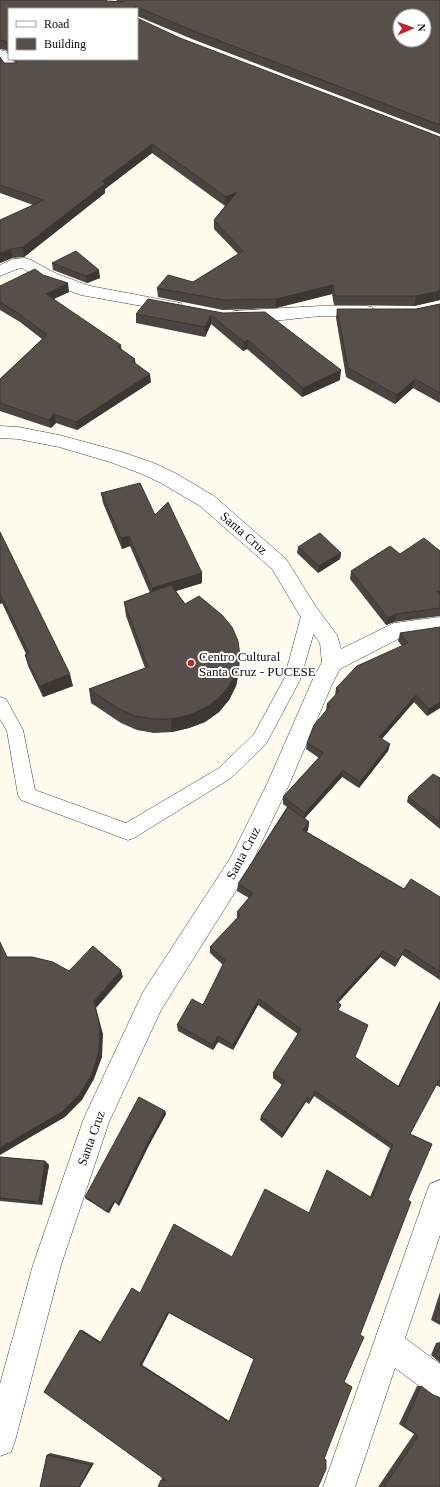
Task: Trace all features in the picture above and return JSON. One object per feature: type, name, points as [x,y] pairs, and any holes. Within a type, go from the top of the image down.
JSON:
[{"type":"street","points":[[0,54],[12,68]]},
{"type":"street","points":[[0,271],[13,264],[25,262],[51,278],[87,291],[190,310]]},
{"type":"street","points":[[223,316],[268,315],[321,311],[383,312]]},
{"type":"street","name":"Santa Cruz","points":[[0,432],[18,433],[59,441],[149,468],[207,501],[279,564],[309,613],[330,642],[333,663],[324,679],[277,788],[239,865],[152,1001],[97,1118],[47,1265],[0,1442]]},
{"type":"street","points":[[333,663],[394,631],[440,625]]},
{"type":"street","points":[[339,1487],[440,1194]]},
{"type":"street","points":[[389,1344],[440,1382]]},
{"type":"lane","points":[[0,704],[15,730],[27,795],[128,832],[225,773],[260,739],[292,680],[307,629],[309,613]]},
{"type":"building","points":[[0,0],[106,0],[122,2],[124,0],[440,0],[440,125],[191,30],[135,6],[135,8],[8,8],[8,46],[5,41],[0,40]]},
{"type":"building","points":[[138,18],[180,38],[440,137],[440,291],[416,296],[335,296],[333,285],[276,299],[223,300],[157,288],[168,275],[193,282],[243,251],[214,220],[237,192],[226,197],[152,144],[103,181],[105,184],[23,247],[0,253],[0,220],[44,200],[0,185],[0,57],[4,63],[16,63],[18,60],[138,60]]},
{"type":"building","points":[[76,251],[99,270],[86,276],[52,263]]},
{"type":"building","points":[[35,269],[43,275],[68,283],[46,294],[121,345],[118,347],[135,359],[132,361],[150,374],[76,422],[54,414],[49,420],[0,403],[0,379],[47,335],[18,313],[0,302],[0,286]]},
{"type":"building","points":[[148,299],[223,313],[265,312],[341,370],[303,388],[248,340],[244,342],[211,315],[205,327],[136,314]]},
{"type":"building","points":[[440,304],[440,393],[415,379],[397,395],[348,368],[337,309],[416,309]]},
{"type":"building","points":[[140,483],[155,515],[168,502],[202,573],[152,588],[129,536],[121,538],[101,493]]},
{"type":"building","points":[[0,532],[70,674],[40,686],[25,655],[29,653],[0,594]]},
{"type":"building","points":[[320,533],[341,553],[319,566],[298,547]]},
{"type":"building","points":[[424,538],[440,551],[440,592],[437,591],[440,594],[440,608],[396,614],[388,618],[351,571],[390,546],[400,554]]},
{"type":"building","name":"Centro Cultural Santa Cruz - PUCESE","points":[[171,585],[185,604],[199,596],[222,615],[232,627],[238,641],[240,656],[237,672],[229,686],[219,698],[205,708],[189,715],[171,719],[153,719],[135,716],[119,709],[89,689],[148,667],[124,602]]},
{"type":"building","points":[[440,627],[440,702],[429,709],[416,695],[379,737],[390,744],[360,782],[343,770],[305,813],[283,797],[323,753],[307,743],[314,725],[330,706],[327,704],[339,691],[336,688],[357,666],[408,643],[400,633]]},
{"type":"building","points":[[433,774],[440,778],[440,822],[408,797]]},
{"type":"building","points":[[288,807],[309,822],[303,830],[404,889],[411,879],[440,897],[440,972],[405,949],[398,960],[383,951],[336,1001],[341,1005],[338,1010],[368,1025],[355,1057],[399,1087],[440,1002],[440,1081],[439,1080],[410,1134],[432,1144],[408,1200],[411,1202],[360,1335],[364,1337],[344,1382],[352,1387],[324,1459],[326,1460],[326,1469],[318,1487],[158,1487],[161,1480],[167,1481],[44,1392],[80,1330],[100,1343],[132,1288],[140,1293],[174,1224],[232,1257],[265,1189],[309,1213],[327,1170],[372,1198],[393,1145],[315,1091],[311,1099],[308,1097],[283,1134],[261,1116],[285,1081],[273,1073],[301,1029],[259,999],[233,1045],[218,1036],[213,1045],[177,1025],[192,999],[203,1005],[225,960],[210,947],[240,915],[237,912],[253,893],[238,884]],"holes":[[[168,1312],[254,1359],[229,1422],[140,1365]]]},
{"type":"building","points":[[0,942],[7,957],[32,957],[53,962],[69,971],[93,946],[121,970],[94,1001],[100,1028],[99,1051],[92,1074],[79,1095],[62,1112],[0,1148]]},
{"type":"building","points":[[139,1097],[165,1111],[118,1204],[114,1201],[107,1212],[85,1197]]},
{"type":"building","points":[[0,1157],[45,1161],[39,1202],[0,1198]]},
{"type":"building","points":[[440,1304],[440,1322],[435,1320]]},
{"type":"building","points":[[440,1346],[440,1359],[436,1355]]},
{"type":"building","points":[[421,1386],[433,1395],[440,1398],[440,1487],[384,1487],[418,1436],[404,1425]]},
{"type":"building","points":[[47,1455],[91,1465],[79,1487],[40,1487]]},
{"type":"place","name":"Centro Cultural Santa Cruz - PUCESE","points":[[191,663]]}]
